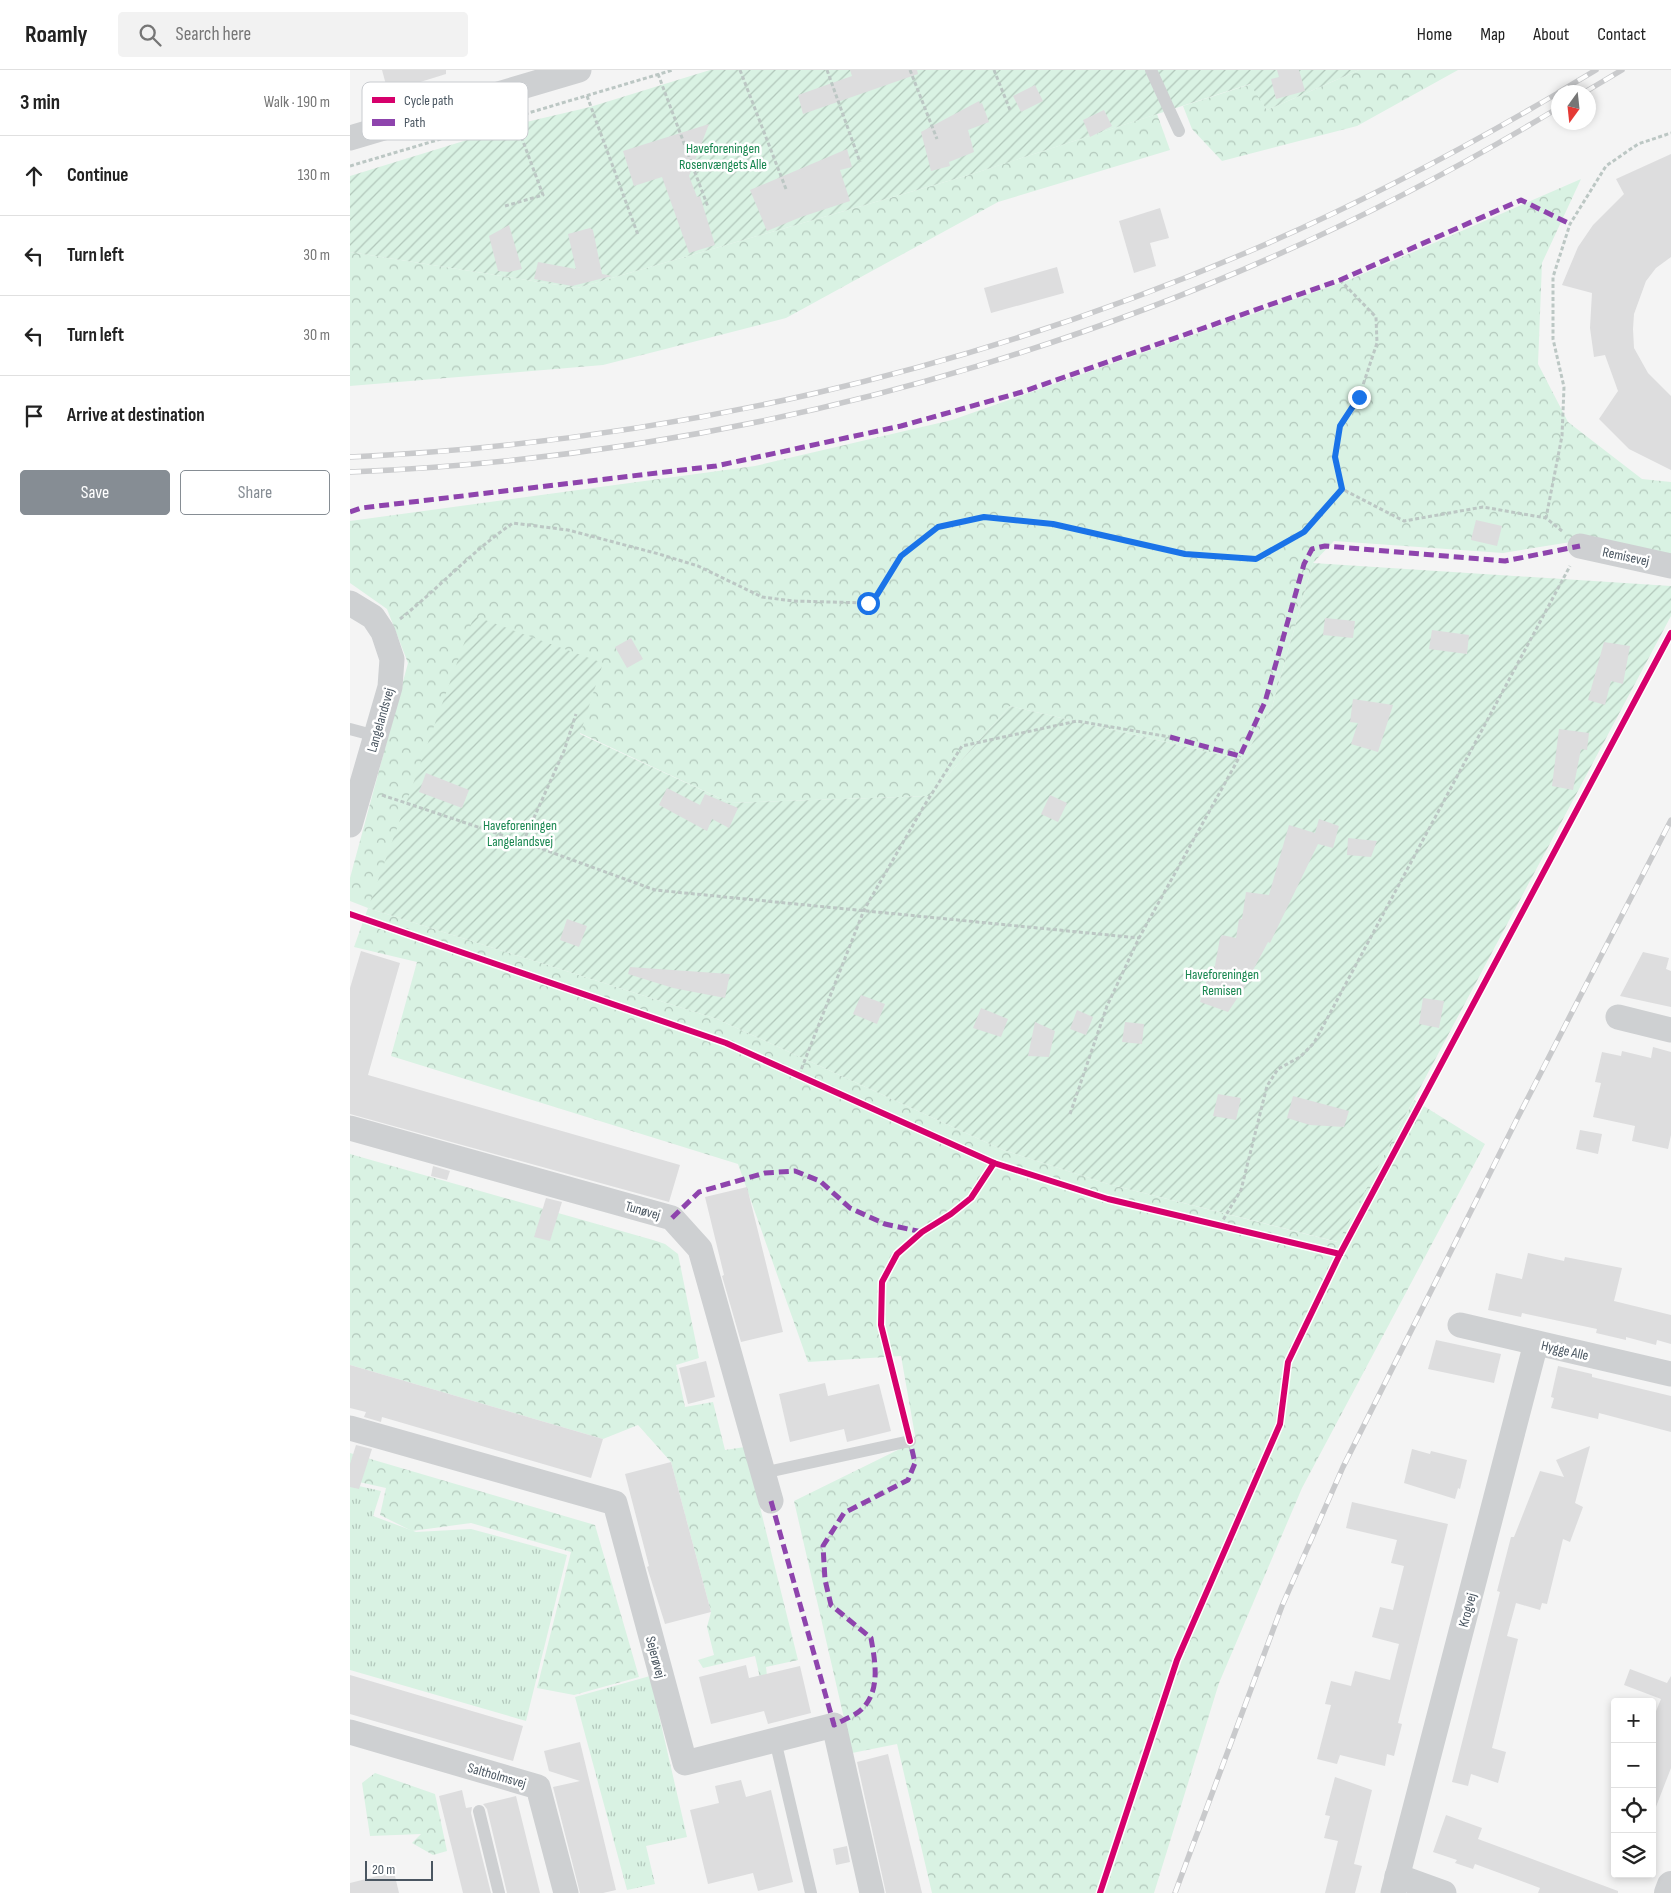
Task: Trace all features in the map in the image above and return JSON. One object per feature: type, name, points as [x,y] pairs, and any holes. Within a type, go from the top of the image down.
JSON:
[{"type":"street","points":[[528,85],[579,70]]},
{"type":"street","points":[[350,138],[362,134]]},
{"type":"street","name":"Remisevej","points":[[1580,546],[1671,566]]},
{"type":"street","points":[[350,603],[378,624]]},
{"type":"street","name":"Langelandsvej","points":[[350,825],[390,686],[392,659],[378,624]]},
{"type":"street","points":[[1618,1017],[1671,1030]]},
{"type":"street","name":"Tunøvej","points":[[350,1128],[672,1218],[700,1249],[771,1501]]},
{"type":"street","name":"Hygge Alle","points":[[1460,1325],[1671,1374]]},
{"type":"street","name":"Krogvej","points":[[1444,1893],[1395,1884],[1536,1343]]},
{"type":"street","name":"Sejerøvej","points":[[350,1428],[615,1503],[685,1763],[834,1725],[872,1893]]},
{"type":"street","name":"Saltholmsvej","points":[[350,1732],[538,1787],[566,1893]]},
{"type":"street","points":[[1668,1893],[1671,1885]]},
{"type":"lane","points":[[1151,70],[1179,132]]},
{"type":"lane","points":[[350,729],[376,736]]},
{"type":"lane","points":[[763,1473],[910,1441]]},
{"type":"lane","points":[[775,1740],[811,1893]]},
{"type":"lane","points":[[479,1811],[499,1893]]},
{"type":"path","points":[[528,114],[673,70]]},
{"type":"path","points":[[740,70],[786,189]]},
{"type":"path","points":[[827,70],[860,162]]},
{"type":"path","points":[[910,70],[937,139]]},
{"type":"path","points":[[994,70],[1010,110]]},
{"type":"path","points":[[658,74],[708,207]]},
{"type":"path","points":[[587,96],[638,234]]},
{"type":"path","points":[[1546,518],[1562,436],[1564,397],[1564,387],[1553,339],[1553,277],[1570,224],[1606,166],[1638,144],[1671,133]]},
{"type":"path","points":[[350,166],[439,140]]},
{"type":"path","points":[[505,206],[543,195],[522,140]]},
{"type":"path","points":[[1340,280],[1376,317],[1377,343],[1359,397],[1340,426],[1335,457],[1342,489]]},
{"type":"path","points":[[1220,1225],[1241,1190],[1267,1086],[1278,1069],[1300,1057],[1314,1043],[1580,546],[1546,518],[1483,507],[1404,521],[1342,489]]},
{"type":"path","points":[[378,624],[432,594],[491,538],[513,523],[568,530],[675,559],[698,566],[762,597],[793,601],[868,603],[877,595],[901,556],[938,527],[984,517],[1053,524],[1185,554],[1256,559],[1304,532],[1342,489]]},
{"type":"path","points":[[524,842],[564,751],[576,714]]},
{"type":"path","points":[[799,1075],[864,910],[924,806],[962,746],[1077,721],[1170,737]]},
{"type":"path","points":[[1070,1114],[1107,1006],[1139,938],[1240,756]]},
{"type":"path","points":[[360,789],[407,802],[524,842],[655,890],[1139,938]]},
{"type":"green space","name":"Haveforeningen Rosenvængets Alle","points":[[710,70],[1359,70],[1267,110],[1250,84],[969,175],[577,288],[350,252],[350,176],[467,140],[528,140],[528,122],[590,107]]},
{"type":"green space","points":[[1359,70],[1458,70],[1357,126],[1222,161],[1192,129],[1183,106],[1251,84],[1267,110]]},
{"type":"green space","points":[[1157,114],[1170,150],[998,202],[786,318],[603,365],[350,386],[350,252],[577,288],[969,175]]},
{"type":"green space","points":[[1581,179],[1542,263],[1538,364],[1568,422],[1642,479],[1671,482],[1671,554],[1590,539],[1503,553],[1334,541],[1313,563],[1272,707],[1243,760],[1010,706],[929,796],[730,803],[580,733],[602,663],[368,908],[350,901],[350,878],[408,663],[387,609],[350,583],[350,521],[755,466],[952,420],[1349,280]]},
{"type":"green space","name":"Haveforeningen Remisen","points":[[1313,563],[1671,586],[1671,616],[1338,1242],[1108,1184],[1003,1150],[717,1019],[368,908],[474,616],[603,663],[580,734],[730,803],[929,796],[1010,706],[1243,760],[1272,707]]},
{"type":"green space","points":[[368,908],[717,1019],[1003,1150],[1108,1184],[1337,1242],[1414,1100],[1485,1144],[1302,1488],[1219,1683],[1154,1893],[932,1893],[897,1744],[852,1753],[794,1501],[916,1441],[901,1356],[808,1362],[738,1164],[391,1056],[417,962],[354,947]]},
{"type":"green space","points":[[350,1154],[653,1240],[665,1244],[678,1254],[699,1358],[676,1365],[685,1407],[713,1402],[725,1450],[745,1447],[798,1660],[766,1667],[767,1676],[760,1678],[755,1656],[703,1668],[698,1660],[714,1655],[707,1627],[711,1612],[671,1462],[638,1425],[603,1439],[350,1365]]},
{"type":"green space","points":[[350,1453],[595,1525],[639,1677],[574,1695],[537,1688],[571,1552],[471,1523],[412,1531],[380,1515],[386,1488],[350,1480]]},
{"type":"green space","points":[[350,1484],[381,1491],[373,1516],[416,1532],[471,1529],[567,1555],[526,1721],[350,1670]]},
{"type":"green space","points":[[650,1676],[687,1837],[646,1846],[655,1884],[627,1890],[575,1697]]},
{"type":"green space","points":[[375,1773],[435,1794],[447,1851],[433,1855],[412,1843],[421,1834],[370,1836],[362,1783]]},
{"type":"building","points":[[382,70],[446,70],[446,74],[420,82],[385,82]]},
{"type":"building","points":[[850,70],[917,70],[918,74],[803,114],[798,95],[852,76]]},
{"type":"building","points":[[1277,70],[1299,70],[1305,91],[1276,99],[1271,79],[1279,77]]},
{"type":"building","points":[[1035,85],[1043,101],[1021,112],[1013,96]]},
{"type":"building","points":[[979,101],[980,104],[982,103],[989,122],[968,130],[974,152],[949,162],[950,166],[931,171],[921,132]]},
{"type":"building","points":[[1104,110],[1112,126],[1090,137],[1083,120]]},
{"type":"building","points":[[709,124],[689,176],[697,197],[700,196],[715,245],[689,253],[662,177],[634,186],[623,151]]},
{"type":"building","points":[[847,149],[852,167],[840,170],[850,201],[801,217],[767,231],[750,190]]},
{"type":"building","points":[[1671,154],[1671,257],[1656,268],[1646,281],[1634,314],[1633,329],[1634,348],[1648,373],[1671,396],[1671,470],[1629,449],[1599,419],[1618,391],[1605,355],[1594,357],[1590,328],[1592,293],[1562,285],[1578,247],[1593,225],[1624,194],[1616,179]]},
{"type":"building","points":[[1160,208],[1169,238],[1150,243],[1156,266],[1134,273],[1119,221]]},
{"type":"building","points":[[509,225],[522,269],[509,272],[498,271],[489,236]]},
{"type":"building","points":[[590,228],[593,230],[602,274],[612,276],[572,286],[534,279],[538,262],[576,269],[568,234]]},
{"type":"building","points":[[1057,267],[1064,293],[991,313],[984,288]]},
{"type":"building","points":[[1476,520],[1502,526],[1497,546],[1471,540]]},
{"type":"building","points":[[1325,618],[1355,621],[1353,638],[1323,635]]},
{"type":"building","points":[[1432,630],[1469,635],[1467,654],[1429,649]]},
{"type":"building","points":[[631,638],[643,659],[627,668],[615,647]]},
{"type":"building","points":[[1604,642],[1630,646],[1623,684],[1611,681],[1605,705],[1588,700]]},
{"type":"building","points":[[1353,699],[1393,705],[1378,752],[1351,744],[1358,723],[1350,722]]},
{"type":"building","points":[[1559,729],[1589,733],[1587,750],[1581,749],[1573,790],[1552,786]]},
{"type":"building","points":[[426,773],[469,790],[462,808],[419,792]]},
{"type":"building","points":[[667,788],[700,805],[705,794],[738,808],[729,828],[712,819],[707,831],[659,805]]},
{"type":"building","points":[[1050,795],[1067,803],[1058,822],[1041,814]]},
{"type":"building","points":[[1319,819],[1339,826],[1333,848],[1318,844],[1270,943],[1268,942],[1242,991],[1228,1012],[1200,1002],[1210,970],[1214,971],[1220,938],[1222,935],[1236,938],[1239,919],[1242,919],[1246,892],[1269,895],[1289,825],[1315,833]]},
{"type":"building","points":[[1348,838],[1377,841],[1371,857],[1347,855]]},
{"type":"building","points":[[567,919],[587,926],[579,947],[560,940]]},
{"type":"building","points":[[361,951],[400,963],[368,1075],[680,1165],[669,1202],[350,1114],[350,988]]},
{"type":"building","points":[[1643,952],[1669,958],[1666,969],[1671,971],[1671,1007],[1620,996]]},
{"type":"building","points":[[630,967],[730,974],[725,998],[673,988],[628,974]]},
{"type":"building","points":[[861,995],[885,1004],[877,1024],[853,1014]]},
{"type":"building","points":[[1423,998],[1444,1001],[1439,1028],[1419,1024]]},
{"type":"building","points":[[981,1008],[1008,1019],[1001,1037],[973,1028]]},
{"type":"building","points":[[1077,1010],[1093,1017],[1086,1035],[1070,1029]]},
{"type":"building","points":[[1035,1022],[1055,1031],[1049,1057],[1028,1056]]},
{"type":"building","points":[[1125,1022],[1144,1024],[1142,1044],[1122,1042]]},
{"type":"building","points":[[1653,1047],[1671,1052],[1671,1135],[1668,1149],[1632,1141],[1635,1126],[1593,1117],[1601,1083],[1595,1082],[1602,1052],[1621,1056],[1622,1051],[1651,1058]]},
{"type":"building","points":[[1218,1094],[1241,1098],[1236,1120],[1213,1116]]},
{"type":"building","points":[[1293,1096],[1349,1111],[1344,1127],[1310,1125],[1287,1118]]},
{"type":"building","points":[[1580,1130],[1602,1134],[1598,1154],[1576,1149]]},
{"type":"building","points":[[433,1166],[450,1171],[447,1180],[431,1176]]},
{"type":"building","points":[[747,1187],[783,1332],[741,1342],[722,1276],[724,1275],[705,1197]]},
{"type":"building","points":[[546,1198],[562,1202],[550,1241],[534,1237]]},
{"type":"building","points":[[1528,1253],[1564,1261],[1565,1257],[1622,1268],[1614,1301],[1671,1315],[1671,1344],[1657,1340],[1656,1345],[1626,1337],[1626,1340],[1596,1333],[1597,1329],[1522,1313],[1521,1317],[1488,1310],[1496,1273],[1522,1279]]},
{"type":"building","points":[[1436,1340],[1501,1354],[1494,1383],[1428,1369]]},
{"type":"building","points":[[706,1361],[715,1397],[688,1404],[679,1368]]},
{"type":"building","points":[[350,1365],[603,1439],[591,1478],[382,1417],[381,1422],[364,1417],[366,1412],[350,1408]]},
{"type":"building","points":[[1558,1366],[1592,1374],[1592,1377],[1671,1396],[1671,1432],[1599,1413],[1598,1419],[1551,1408],[1554,1398],[1551,1397]]},
{"type":"building","points":[[825,1383],[828,1396],[879,1384],[891,1431],[847,1442],[844,1429],[790,1442],[779,1394]]},
{"type":"building","points":[[356,1445],[372,1449],[359,1489],[350,1487],[350,1464]]},
{"type":"building","points":[[1590,1446],[1575,1503],[1583,1507],[1570,1542],[1563,1539],[1547,1604],[1542,1603],[1540,1610],[1516,1603],[1507,1636],[1518,1639],[1492,1748],[1506,1752],[1498,1783],[1471,1774],[1468,1786],[1452,1782],[1500,1592],[1497,1591],[1511,1537],[1514,1537],[1540,1471],[1564,1477],[1556,1460]]},
{"type":"building","points":[[1412,1449],[1430,1454],[1431,1451],[1467,1460],[1460,1489],[1458,1488],[1455,1499],[1404,1483]]},
{"type":"building","points":[[671,1462],[711,1612],[665,1624],[647,1567],[649,1566],[625,1474]]},
{"type":"building","points":[[1352,1502],[1448,1524],[1398,1723],[1402,1724],[1394,1756],[1387,1754],[1385,1766],[1340,1755],[1337,1764],[1317,1759],[1331,1705],[1325,1704],[1331,1681],[1351,1686],[1355,1671],[1390,1680],[1399,1644],[1372,1637],[1380,1607],[1393,1610],[1404,1566],[1391,1563],[1397,1540],[1346,1528]]},
{"type":"building","points":[[746,1665],[749,1678],[800,1666],[811,1713],[768,1724],[764,1711],[711,1724],[699,1677]]},
{"type":"building","points":[[1630,1669],[1667,1683],[1671,1676],[1671,1768],[1656,1807],[1656,1711],[1661,1699],[1624,1685]]},
{"type":"building","points":[[350,1675],[523,1726],[513,1761],[350,1714]]},
{"type":"building","points":[[580,1742],[616,1890],[603,1893],[580,1893],[553,1787],[580,1781],[549,1771],[544,1751]]},
{"type":"building","points":[[888,1754],[922,1893],[886,1893],[857,1762]]},
{"type":"building","points":[[1335,1777],[1372,1790],[1354,1864],[1362,1866],[1355,1893],[1325,1893],[1338,1841],[1324,1838],[1330,1816],[1325,1815]]},
{"type":"building","points":[[741,1780],[746,1797],[771,1790],[793,1882],[758,1891],[753,1873],[708,1884],[690,1810],[719,1803],[715,1786]]},
{"type":"building","points":[[462,1790],[466,1808],[472,1807],[471,1813],[491,1893],[463,1893],[439,1796]]},
{"type":"building","points":[[516,1796],[540,1893],[507,1893],[487,1809],[483,1804]]},
{"type":"building","points":[[1446,1815],[1482,1828],[1478,1839],[1618,1891],[1618,1893],[1538,1893],[1540,1888],[1475,1864],[1473,1869],[1455,1863],[1457,1860],[1433,1852]]},
{"type":"building","points":[[847,1846],[850,1862],[836,1865],[833,1849]]},
{"type":"building","points":[[394,1872],[399,1893],[350,1893],[350,1883]]},
{"type":"railway","points":[[1571,85],[1596,70]]},
{"type":"railway","points":[[1596,85],[1622,70]]},
{"type":"railway","points":[[350,457],[467,449],[583,436],[698,417],[813,394],[926,365],[1038,331],[1149,292],[1257,248],[1334,213],[1410,175],[1551,97]]},
{"type":"railway","points":[[350,472],[509,461],[667,439],[823,407],[977,366],[1128,315],[1276,255],[1419,186],[1551,112]]},
{"type":"railway","points":[[1175,1893],[1282,1606],[1343,1467],[1517,1119],[1671,820]]},
{"type":"marked path","points":[[350,512],[361,508],[716,466],[901,426],[1022,392],[1340,280],[1521,200],[1570,224]]},
{"type":"marked path","points":[[1170,737],[1240,756],[1265,702],[1304,564],[1312,549],[1325,546],[1505,561],[1580,546]]},
{"type":"marked path","points":[[672,1218],[699,1192],[765,1173],[795,1171],[820,1181],[850,1208],[885,1224],[922,1232]]},
{"type":"marked path","points":[[771,1501],[834,1725],[856,1714],[868,1701],[874,1684],[875,1666],[871,1638],[831,1605],[825,1580],[823,1546],[844,1513],[908,1480],[915,1463],[910,1441]]},
{"type":"cycle path","points":[[350,914],[726,1043],[994,1163],[1108,1199],[1340,1254],[1671,633]]},
{"type":"cycle path","points":[[910,1441],[881,1325],[882,1282],[897,1254],[922,1232],[951,1214],[971,1198],[994,1163]]},
{"type":"cycle path","points":[[1100,1893],[1177,1660],[1280,1424],[1288,1362],[1340,1254]]},
{"type":"route","points":[[868,603],[877,595],[901,556],[938,527],[984,517],[1053,524],[1185,554],[1256,559],[1304,532],[1342,489],[1335,457],[1340,426],[1359,397]]},
{"type":"park label","name":"Haveforeningen Langelandsvej","points":[[520,834]]}]
